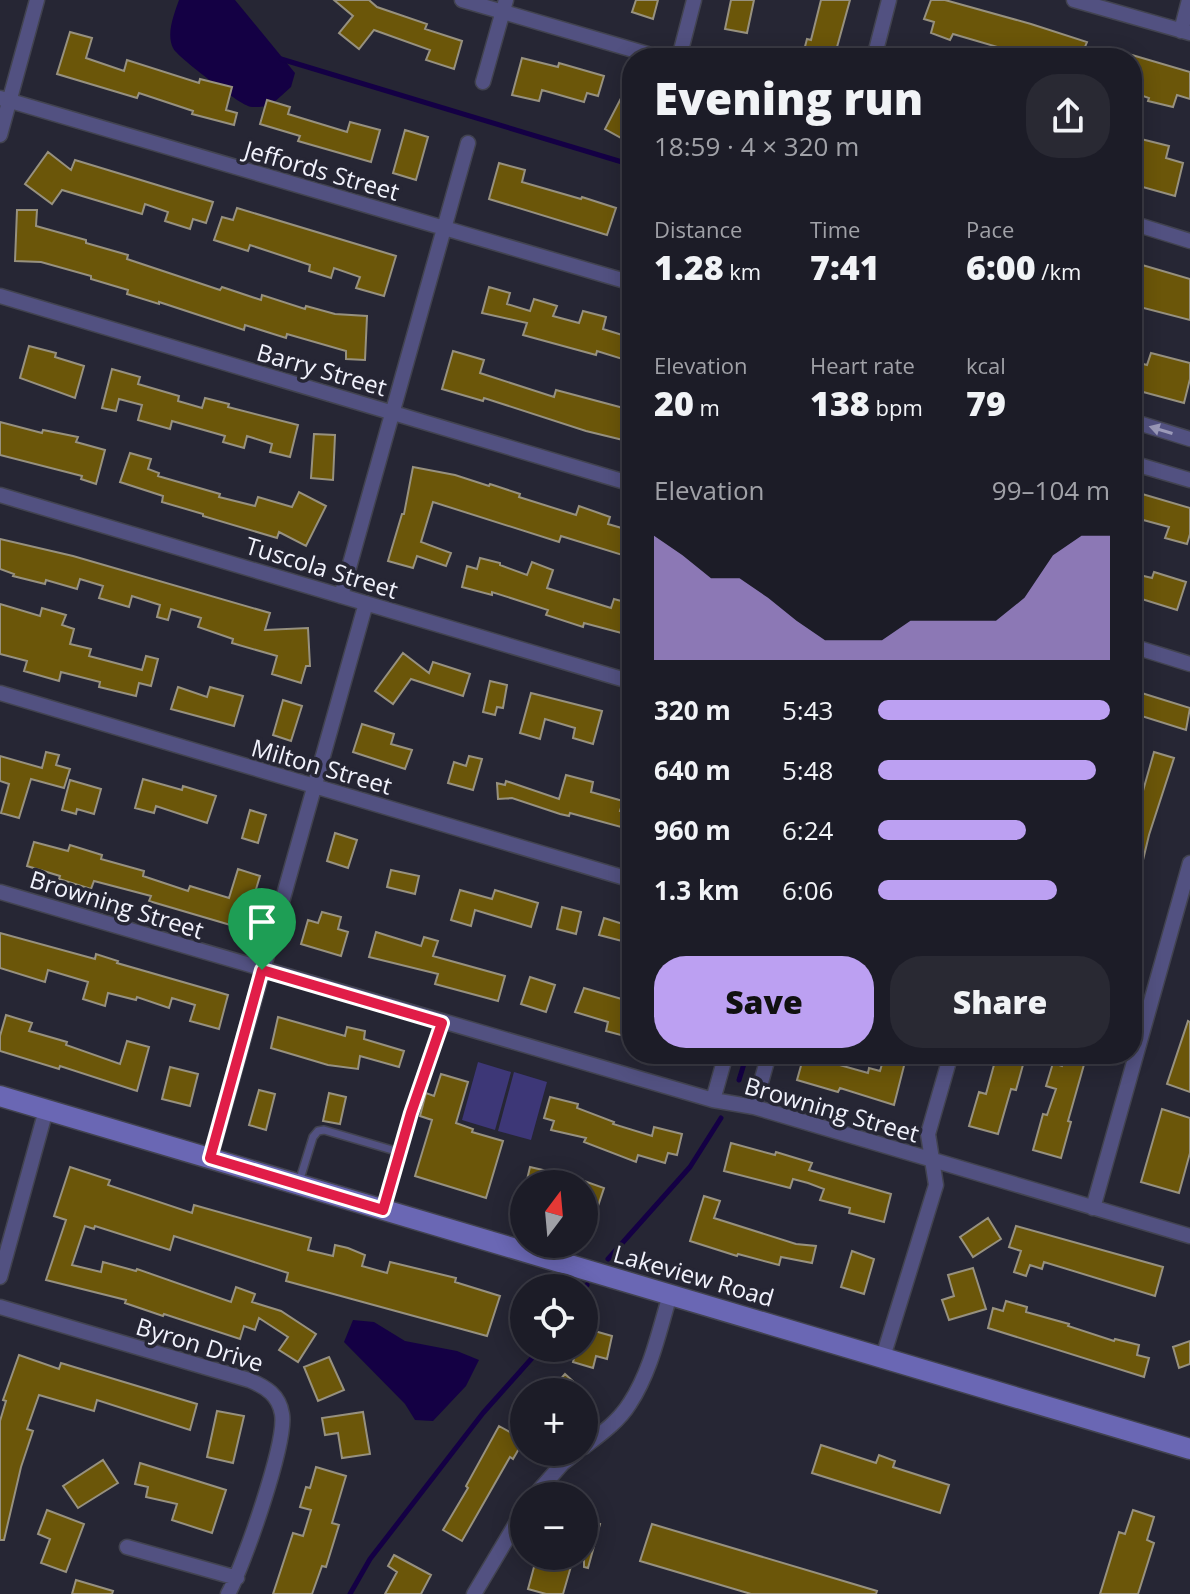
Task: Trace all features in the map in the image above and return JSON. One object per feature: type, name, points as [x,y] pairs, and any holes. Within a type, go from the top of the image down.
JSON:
[{"type":"street","points":[[0,135],[5,99],[37,0]]},
{"type":"street","points":[[462,0],[504,6],[631,48]]},
{"type":"street","points":[[682,48],[694,0]]},
{"type":"street","points":[[877,48],[889,0]]},
{"type":"street","points":[[1074,0],[1186,32],[1189,0]]},
{"type":"street","points":[[483,82],[504,6]]},
{"type":"street","name":"Jeffords Street","points":[[5,99],[622,280]]},
{"type":"street","points":[[341,596],[468,143]]},
{"type":"street","points":[[1142,226],[1190,241]]},
{"type":"street","name":"Barry Street","points":[[0,296],[622,481]]},
{"type":"street","points":[[1142,424],[1190,439]]},
{"type":"street","points":[[1142,466],[1190,480]]},
{"type":"street","name":"Tuscola Street","points":[[0,495],[622,679]]},
{"type":"street","points":[[210,1158],[366,603]]},
{"type":"street","points":[[1142,649],[1190,664]]},
{"type":"street","name":"Milton Street","points":[[0,693],[622,877]]},
{"type":"street","points":[[1142,1034],[1190,863]]},
{"type":"street","name":"Browning Street","points":[[0,892],[442,1023],[713,1100],[754,1107],[1190,1236]]},
{"type":"street","points":[[713,1100],[723,1064]]},
{"type":"street","points":[[754,1107],[766,1064]]},
{"type":"street","points":[[883,1357],[936,1185],[928,1134],[948,1064]]},
{"type":"street","points":[[1093,1208],[1133,1064]]},
{"type":"street","name":"Lakeview Road","points":[[0,1096],[1190,1449]]},
{"type":"street","points":[[0,1277],[46,1110]]},
{"type":"street","points":[[598,1436],[631,1403],[650,1361],[670,1295]]},
{"type":"street","name":"Byron Drive","points":[[0,1307],[249,1380],[267,1388],[278,1401],[282,1416],[281,1437],[237,1578],[228,1594]]},
{"type":"street","points":[[546,1482],[560,1466]]},
{"type":"street","points":[[474,1594],[510,1534]]},
{"type":"street","points":[[127,1547],[237,1578]]},
{"type":"lane","points":[[383,1210],[442,1023]]},
{"type":"lane","points":[[298,1184],[313,1137],[318,1131],[324,1130],[399,1152]]},
{"type":"shaded area","points":[[179,0],[235,0],[295,73],[291,87],[270,106],[251,107],[207,78],[173,48],[171,30]]},
{"type":"shaded area","points":[[478,1062],[511,1072],[495,1130],[462,1120]]},
{"type":"shaded area","points":[[514,1072],[547,1082],[531,1140],[498,1131]]},
{"type":"shaded area","points":[[353,1320],[374,1322],[405,1341],[457,1351],[479,1360],[466,1386],[433,1421],[415,1420],[405,1404],[344,1342]]},
{"type":"building","points":[[334,0],[369,0],[377,7],[427,24],[425,29],[462,41],[454,69],[426,60],[430,50],[374,30],[359,49],[339,33],[353,16]]},
{"type":"building","points":[[636,0],[658,0],[653,19],[632,12]]},
{"type":"building","points":[[731,0],[754,0],[747,33],[725,29]]},
{"type":"building","points":[[821,0],[850,0],[837,48],[805,48],[807,39],[811,40]]},
{"type":"building","points":[[931,0],[945,0],[1087,42],[1087,48],[1001,48],[953,34],[950,40],[931,33],[934,22],[924,19]]},
{"type":"building","points":[[70,32],[92,38],[86,58],[124,71],[127,60],[199,83],[200,79],[232,87],[226,110],[237,113],[234,125],[192,114],[193,111],[139,93],[137,98],[57,74]]},
{"type":"building","points":[[522,58],[558,67],[559,63],[604,76],[598,96],[587,93],[584,102],[542,90],[539,101],[512,95]]},
{"type":"building","points":[[1142,58],[1190,72],[1190,99],[1177,95],[1173,107],[1148,101],[1149,98],[1142,96]]},
{"type":"building","points":[[622,96],[622,138],[605,129]]},
{"type":"building","points":[[267,100],[290,107],[288,114],[347,132],[350,122],[380,130],[371,162],[298,141],[300,136],[260,124]]},
{"type":"building","points":[[405,130],[428,137],[416,180],[393,173]]},
{"type":"building","points":[[1142,139],[1169,146],[1166,158],[1183,163],[1175,196],[1142,187]]},
{"type":"building","points":[[48,152],[71,170],[75,160],[213,202],[206,223],[193,219],[190,229],[165,221],[168,212],[145,204],[142,214],[62,190],[52,204],[25,184]]},
{"type":"building","points":[[499,163],[525,170],[522,182],[616,208],[607,235],[489,199]]},
{"type":"building","points":[[237,208],[396,256],[384,296],[356,288],[360,277],[334,268],[331,278],[309,271],[310,265],[250,245],[248,251],[214,240],[222,217],[233,220]]},
{"type":"building","points":[[17,210],[37,210],[36,226],[86,240],[86,243],[128,255],[127,259],[220,290],[222,287],[261,300],[262,295],[305,309],[306,306],[335,314],[367,316],[365,360],[346,359],[346,351],[287,334],[286,338],[245,325],[244,330],[159,304],[127,294],[128,290],[91,279],[91,276],[41,262],[15,261]]},
{"type":"building","points":[[1142,265],[1190,279],[1190,320],[1142,308]]},
{"type":"building","points":[[489,287],[510,293],[507,304],[530,311],[534,299],[557,306],[553,316],[579,323],[583,311],[606,317],[603,329],[622,335],[622,359],[523,335],[527,323],[482,313]]},
{"type":"building","points":[[29,346],[56,353],[55,357],[84,366],[75,398],[20,378]]},
{"type":"building","points":[[453,351],[484,360],[480,373],[554,397],[556,390],[622,408],[622,440],[484,398],[483,401],[442,389]]},
{"type":"building","points":[[1151,353],[1190,363],[1184,403],[1142,392],[1142,364],[1147,365]]},
{"type":"building","points":[[112,369],[140,377],[138,384],[179,396],[178,401],[202,408],[205,398],[298,425],[290,457],[270,452],[272,444],[247,436],[244,448],[223,442],[225,436],[172,421],[170,429],[138,420],[142,405],[119,399],[116,411],[102,408]]},
{"type":"building","points":[[0,422],[42,433],[43,430],[78,437],[76,442],[105,450],[96,484],[81,479],[82,476],[0,455]]},
{"type":"building","points":[[314,434],[335,435],[333,480],[311,478]]},
{"type":"building","points":[[130,453],[151,459],[148,469],[159,473],[158,476],[220,494],[219,497],[255,506],[258,497],[292,507],[299,492],[326,506],[306,546],[279,532],[277,538],[162,502],[163,496],[120,482]]},
{"type":"building","points":[[413,467],[490,484],[576,515],[579,506],[610,517],[608,524],[622,528],[622,555],[561,536],[559,542],[433,502],[421,542],[451,553],[446,566],[417,556],[413,568],[388,561],[404,514]]},
{"type":"building","points":[[1142,494],[1190,508],[1187,544],[1165,538],[1169,527],[1142,520]]},
{"type":"building","points":[[0,539],[73,556],[270,613],[265,630],[308,628],[310,666],[306,666],[301,683],[272,674],[277,656],[232,643],[233,639],[198,627],[201,618],[171,609],[168,620],[157,617],[160,605],[132,596],[129,607],[99,598],[103,586],[80,579],[77,589],[46,580],[45,584],[13,576],[0,569]]},
{"type":"building","points":[[480,558],[527,575],[532,562],[553,570],[547,588],[611,608],[614,599],[622,601],[622,633],[584,623],[583,627],[546,615],[548,610],[492,592],[492,595],[462,587],[467,566],[477,569]]},
{"type":"building","points":[[1154,572],[1186,582],[1177,610],[1142,599],[1142,576],[1152,578]]},
{"type":"building","points":[[0,604],[40,616],[42,608],[66,615],[62,625],[74,629],[70,644],[91,649],[89,656],[142,670],[146,656],[158,659],[151,686],[139,683],[136,696],[99,687],[100,682],[61,672],[59,681],[24,671],[27,661],[0,654]]},
{"type":"building","points":[[403,653],[429,673],[433,662],[470,674],[463,696],[411,679],[393,704],[375,691]]},
{"type":"building","points":[[490,681],[507,685],[503,708],[497,707],[495,715],[483,712]]},
{"type":"building","points":[[178,687],[207,697],[210,687],[243,696],[234,726],[171,709]]},
{"type":"building","points":[[531,693],[602,711],[593,744],[573,738],[575,728],[545,719],[540,739],[520,733]]},
{"type":"building","points":[[1142,693],[1190,708],[1186,730],[1142,716]]},
{"type":"building","points":[[283,700],[302,706],[291,741],[273,735]]},
{"type":"building","points":[[362,724],[394,734],[391,744],[412,750],[405,769],[353,752]]},
{"type":"building","points":[[46,752],[59,755],[56,765],[70,769],[64,788],[31,779],[19,818],[1,813],[9,784],[0,781],[0,756],[42,768]]},
{"type":"building","points":[[1154,752],[1174,758],[1142,864],[1142,794]]},
{"type":"building","points":[[469,756],[482,759],[473,790],[448,783],[454,762],[466,766]]},
{"type":"building","points":[[566,775],[593,782],[591,792],[622,801],[622,827],[570,813],[569,816],[560,814],[512,798],[498,799],[497,783],[505,785],[506,781],[559,799]]},
{"type":"building","points":[[143,779],[216,796],[207,823],[156,806],[154,813],[135,808]]},
{"type":"building","points":[[70,780],[101,789],[94,814],[77,809],[76,814],[62,810]]},
{"type":"building","points":[[250,810],[266,815],[258,843],[242,838]]},
{"type":"building","points":[[335,833],[357,840],[348,868],[327,861]]},
{"type":"building","points":[[34,842],[68,851],[70,845],[102,855],[101,859],[144,871],[143,876],[188,891],[190,886],[229,898],[238,869],[260,876],[244,929],[149,901],[151,896],[94,881],[91,889],[27,866]]},
{"type":"building","points":[[391,870],[419,876],[415,894],[387,887]]},
{"type":"building","points":[[460,890],[492,899],[495,890],[538,903],[531,927],[475,910],[471,926],[451,920]]},
{"type":"building","points":[[562,907],[581,912],[576,934],[557,929]]},
{"type":"building","points":[[322,912],[341,917],[338,929],[348,932],[341,956],[301,944],[308,920],[318,923]]},
{"type":"building","points":[[604,918],[622,924],[622,941],[599,935]]},
{"type":"building","points":[[376,932],[421,946],[424,937],[438,941],[433,956],[505,976],[498,1001],[435,984],[438,974],[369,957]]},
{"type":"building","points":[[0,933],[95,959],[96,954],[228,995],[219,1029],[190,1021],[195,1005],[172,998],[169,1008],[137,997],[136,1000],[108,993],[105,1006],[83,999],[88,982],[48,970],[45,982],[0,968]]},
{"type":"building","points":[[530,977],[555,985],[546,1012],[521,1004]]},
{"type":"building","points":[[584,988],[622,999],[622,1035],[606,1031],[608,1022],[575,1012]]},
{"type":"building","points":[[6,1015],[32,1023],[29,1031],[67,1042],[66,1045],[120,1064],[127,1041],[149,1047],[137,1091],[60,1066],[59,1069],[0,1051],[0,1036]]},
{"type":"building","points":[[278,1017],[345,1036],[347,1027],[365,1031],[364,1039],[404,1051],[399,1067],[360,1056],[358,1069],[328,1065],[271,1048]]},
{"type":"building","points":[[1190,1022],[1190,1092],[1167,1084]]},
{"type":"building","points":[[801,1064],[836,1064],[868,1073],[869,1068],[880,1071],[882,1064],[904,1064],[894,1105],[840,1088],[838,1092],[797,1080]]},
{"type":"building","points":[[994,1064],[1023,1064],[1016,1090],[1011,1089],[998,1134],[969,1126],[979,1092],[986,1094]]},
{"type":"building","points":[[1053,1064],[1084,1064],[1061,1158],[1033,1150],[1043,1114],[1047,1115],[1056,1089],[1046,1086]]},
{"type":"building","points":[[170,1067],[198,1074],[190,1106],[162,1099]]},
{"type":"building","points":[[441,1074],[468,1082],[456,1123],[473,1129],[472,1132],[503,1141],[486,1198],[415,1176],[432,1120],[420,1116],[426,1093],[434,1096]]},
{"type":"building","points":[[259,1090],[275,1094],[266,1130],[249,1125]]},
{"type":"building","points":[[329,1093],[346,1097],[340,1124],[323,1121]]},
{"type":"building","points":[[550,1097],[578,1104],[577,1108],[613,1124],[652,1136],[654,1127],[682,1134],[677,1155],[668,1153],[665,1163],[638,1155],[636,1162],[584,1142],[586,1138],[551,1130],[554,1121],[544,1118]]},
{"type":"building","points":[[1162,1109],[1190,1118],[1190,1153],[1179,1193],[1141,1182]]},
{"type":"building","points":[[731,1143],[812,1163],[809,1170],[891,1194],[884,1222],[849,1213],[850,1208],[820,1200],[824,1189],[808,1183],[793,1179],[790,1188],[724,1171]]},
{"type":"building","points":[[70,1167],[110,1180],[108,1185],[192,1213],[194,1205],[311,1238],[308,1250],[333,1256],[335,1245],[348,1248],[365,1255],[362,1266],[387,1273],[390,1262],[456,1278],[455,1282],[500,1296],[487,1336],[286,1281],[288,1273],[174,1236],[170,1250],[95,1226],[94,1229],[85,1226],[72,1265],[101,1272],[103,1262],[137,1269],[231,1302],[236,1287],[255,1294],[252,1302],[281,1311],[316,1334],[298,1362],[279,1350],[288,1337],[259,1318],[255,1330],[244,1326],[240,1339],[125,1303],[126,1300],[46,1280],[66,1220],[54,1216]]},
{"type":"building","points":[[598,1186],[604,1188],[598,1206]]},
{"type":"building","points":[[704,1196],[720,1201],[714,1218],[796,1244],[816,1246],[812,1263],[781,1257],[779,1265],[690,1241]]},
{"type":"building","points":[[988,1218],[1001,1239],[973,1257],[960,1237]]},
{"type":"building","points":[[1016,1226],[1163,1267],[1155,1296],[1044,1262],[1042,1269],[1030,1265],[1026,1276],[1014,1272],[1021,1251],[1009,1247]]},
{"type":"building","points":[[852,1251],[874,1259],[864,1294],[841,1287]]},
{"type":"building","points":[[973,1268],[986,1309],[949,1320],[942,1300],[954,1296],[948,1275]]},
{"type":"building","points":[[1006,1301],[1027,1307],[1026,1312],[1068,1326],[1114,1341],[1139,1345],[1137,1355],[1149,1358],[1144,1377],[988,1328],[993,1308],[1003,1311]]},
{"type":"building","points":[[598,1332],[612,1336],[607,1359],[598,1357]]},
{"type":"building","points":[[1190,1341],[1190,1364],[1179,1368],[1173,1347]]},
{"type":"building","points":[[19,1355],[59,1369],[61,1363],[197,1404],[190,1430],[97,1400],[94,1411],[39,1395],[27,1429],[33,1431],[4,1540],[0,1540],[0,1421],[6,1401],[3,1400]]},
{"type":"building","points":[[329,1357],[344,1390],[318,1401],[304,1367]]},
{"type":"building","points":[[573,1362],[594,1362],[593,1368]]},
{"type":"building","points":[[217,1411],[244,1416],[233,1463],[207,1457]]},
{"type":"building","points":[[363,1412],[370,1454],[342,1458],[338,1433],[325,1435],[322,1418]]},
{"type":"building","points":[[499,1426],[510,1432],[510,1457],[462,1541],[443,1530],[468,1488],[466,1486]]},
{"type":"building","points":[[821,1445],[876,1463],[879,1455],[895,1461],[893,1467],[949,1485],[940,1513],[812,1473]]},
{"type":"building","points":[[103,1460],[118,1483],[78,1508],[63,1486]]},
{"type":"building","points":[[140,1463],[226,1490],[212,1533],[172,1520],[177,1504],[146,1497],[148,1487],[135,1484]]},
{"type":"building","points":[[316,1467],[346,1476],[332,1523],[339,1525],[326,1567],[322,1566],[312,1594],[273,1594],[293,1533],[303,1536],[311,1510],[300,1507]]},
{"type":"building","points":[[47,1510],[84,1524],[66,1572],[41,1563],[50,1539],[38,1534]]},
{"type":"building","points":[[1133,1510],[1154,1517],[1147,1540],[1154,1543],[1138,1594],[1100,1594],[1119,1532],[1125,1534]]},
{"type":"building","points":[[652,1524],[877,1591],[876,1594],[751,1594],[640,1561]]},
{"type":"building","points":[[394,1555],[431,1575],[421,1594],[385,1594],[397,1572],[388,1566]]},
{"type":"building","points":[[533,1570],[570,1570],[563,1594],[546,1594],[528,1589]]},
{"type":"building","points":[[76,1580],[113,1591],[112,1594],[72,1594]]},
{"type":"waterway","points":[[281,59],[622,162]]},
{"type":"waterway","points":[[739,1080],[744,1064]]},
{"type":"waterway","points":[[608,1259],[690,1167],[721,1118]]},
{"type":"waterway","points":[[350,1594],[370,1559],[483,1413],[529,1362]]},
{"type":"route","points":[[262,970],[442,1023],[411,1113],[383,1210],[210,1158],[262,970]]}]
